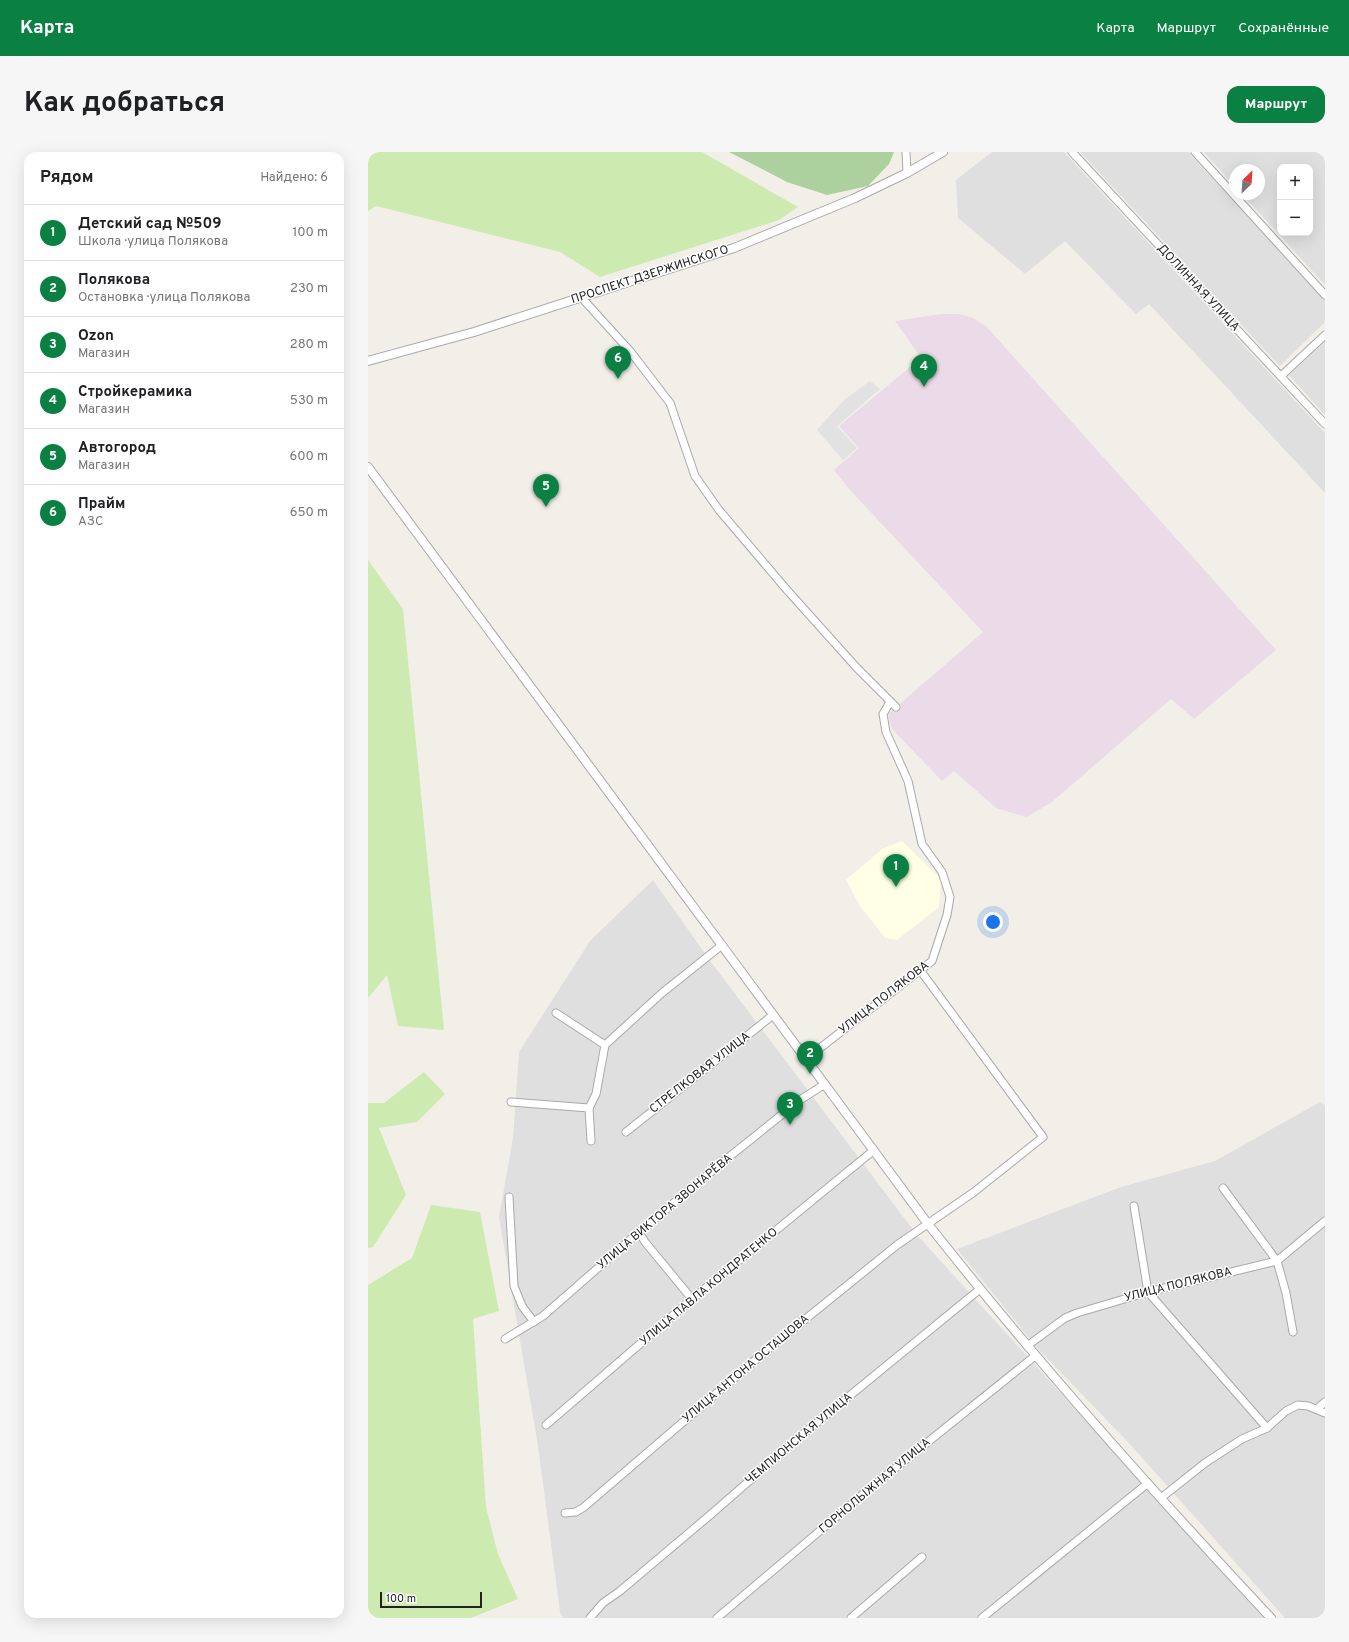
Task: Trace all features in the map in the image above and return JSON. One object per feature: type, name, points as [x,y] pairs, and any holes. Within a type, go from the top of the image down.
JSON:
[{"type":"street","points":[[906,152],[907,173]]},
{"type":"street","name":"ПРОСПЕКТ ДЗЕРЖИНСКОГО","points":[[368,361],[445,341],[734,248],[829,210],[907,173],[943,152]]},
{"type":"street","name":"ДОЛИННАЯ УЛИЦА","points":[[1072,152],[1282,376],[1325,424]]},
{"type":"street","points":[[1196,152],[1325,295]]},
{"type":"street","points":[[581,297],[630,350],[670,403],[695,476],[719,510],[787,590],[857,668],[896,707]]},
{"type":"street","points":[[1282,376],[1325,334]]},
{"type":"street","points":[[368,467],[928,1224],[1035,1356],[1091,1421],[1271,1618]]},
{"type":"street","name":"УЛИЦА ПОЛЯКОВА","points":[[806,1059],[932,961],[947,915],[950,898],[942,872],[922,844],[908,781],[886,732],[884,714],[890,702]]},
{"type":"street","points":[[591,1141],[589,1108],[596,1094],[605,1045],[662,993],[722,945]]},
{"type":"street","name":"УЛИЦА АНТОНА ОСТАШОВА","points":[[565,1513],[576,1512],[584,1507],[760,1356],[897,1245],[974,1192],[1043,1137],[920,970]]},
{"type":"street","points":[[556,1013],[605,1045]]},
{"type":"street","name":"СТРЕЛКОВАЯ УЛИЦА","points":[[626,1132],[774,1015]]},
{"type":"street","name":"УЛИЦА ВИКТОРА ЗВОНАРЁВА","points":[[505,1339],[543,1316],[639,1232],[788,1110],[825,1084]]},
{"type":"street","points":[[511,1102],[589,1108]]},
{"type":"street","name":"УЛИЦА ПАВЛА КОНДРАТЕНКО","points":[[546,1426],[692,1299],[874,1150]]},
{"type":"street","points":[[1223,1188],[1277,1261],[1286,1293],[1293,1332]]},
{"type":"street","points":[[509,1197],[514,1286],[522,1306],[534,1322]]},
{"type":"street","points":[[1134,1206],[1148,1292],[1267,1428]]},
{"type":"street","name":"УЛИЦА ПОЛЯКОВА","points":[[1027,1346],[1065,1318],[1077,1313],[1148,1292],[1277,1261],[1325,1221]]},
{"type":"street","points":[[639,1232],[645,1242],[692,1299]]},
{"type":"street","name":"ЧЕМПИОНСКАЯ УЛИЦА","points":[[590,1618],[603,1603],[620,1591],[803,1434],[980,1289]]},
{"type":"street","name":"ГОРНОЛЫЖНАЯ УЛИЦА","points":[[717,1618],[868,1490],[1035,1356]]},
{"type":"street","points":[[1317,1409],[1325,1402]]},
{"type":"street","points":[[1161,1498],[1205,1463],[1229,1447],[1267,1428],[1286,1411],[1298,1405],[1317,1409],[1325,1413]]},
{"type":"street","points":[[982,1618],[1148,1483]]},
{"type":"street","points":[[851,1618],[922,1557]]},
{"type":"shaded area","points":[[992,152],[1064,152],[1325,433],[1325,493],[1149,304],[1136,314],[1065,241],[1025,274],[958,218],[956,180]]},
{"type":"shaded area","points":[[1080,152],[1188,152],[1229,196],[1229,200],[1232,200],[1325,300],[1325,322],[1280,366]]},
{"type":"shaded area","points":[[1204,152],[1325,152],[1325,285],[1280,236],[1313,236],[1313,164],[1277,164],[1277,232],[1247,200],[1265,200],[1265,164],[1229,164],[1229,180]]},
{"type":"shaded area","points":[[941,314],[959,314],[973,318],[986,326],[1276,650],[1194,719],[1171,699],[1052,802],[1027,817],[996,808],[954,771],[942,781],[892,729],[888,714],[983,632],[849,489],[834,470],[859,448],[839,426],[921,358],[895,321]]},
{"type":"shaded area","points":[[1325,342],[1325,415],[1289,375]]},
{"type":"shaded area","points":[[870,381],[880,389],[837,426],[857,448],[843,460],[817,430],[844,400]]},
{"type":"shaded area","points":[[902,841],[941,879],[939,907],[897,940],[885,938],[860,906],[846,880],[882,849]]},
{"type":"shaded area","points":[[653,880],[711,962],[917,1235],[1265,1618],[563,1618],[560,1612],[538,1446],[499,1217],[513,1138],[519,1052],[590,941]]},
{"type":"shaded area","points":[[1320,1102],[1325,1105],[1325,1618],[1285,1618],[1128,1442],[1039,1350],[957,1249],[1121,1187],[1215,1161]]},
{"type":"green space","points":[[368,152],[702,152],[798,207],[779,220],[600,277],[560,252],[376,206],[368,211]]},
{"type":"green space","points":[[729,152],[894,152],[889,164],[868,186],[827,195],[787,182]]},
{"type":"green space","points":[[368,560],[403,609],[444,1030],[398,1026],[387,975],[368,998]]},
{"type":"green space","points":[[424,1072],[445,1094],[417,1122],[379,1128],[406,1195],[373,1247],[368,1248],[368,1103],[384,1103]]},
{"type":"green space","points":[[431,1205],[480,1212],[499,1311],[473,1319],[486,1507],[498,1554],[518,1599],[471,1618],[368,1618],[368,1285],[412,1258]]},
{"type":"place","name":"Прайм","points":[[618,379]]},
{"type":"place","name":"Стройкерамика","points":[[924,387]]},
{"type":"place","name":"Автогород","points":[[546,507]]},
{"type":"place","name":"Детский сад №509","points":[[896,887]]},
{"type":"place","name":"Полякова","points":[[810,1074]]},
{"type":"place","name":"Ozon","points":[[790,1125]]}]
